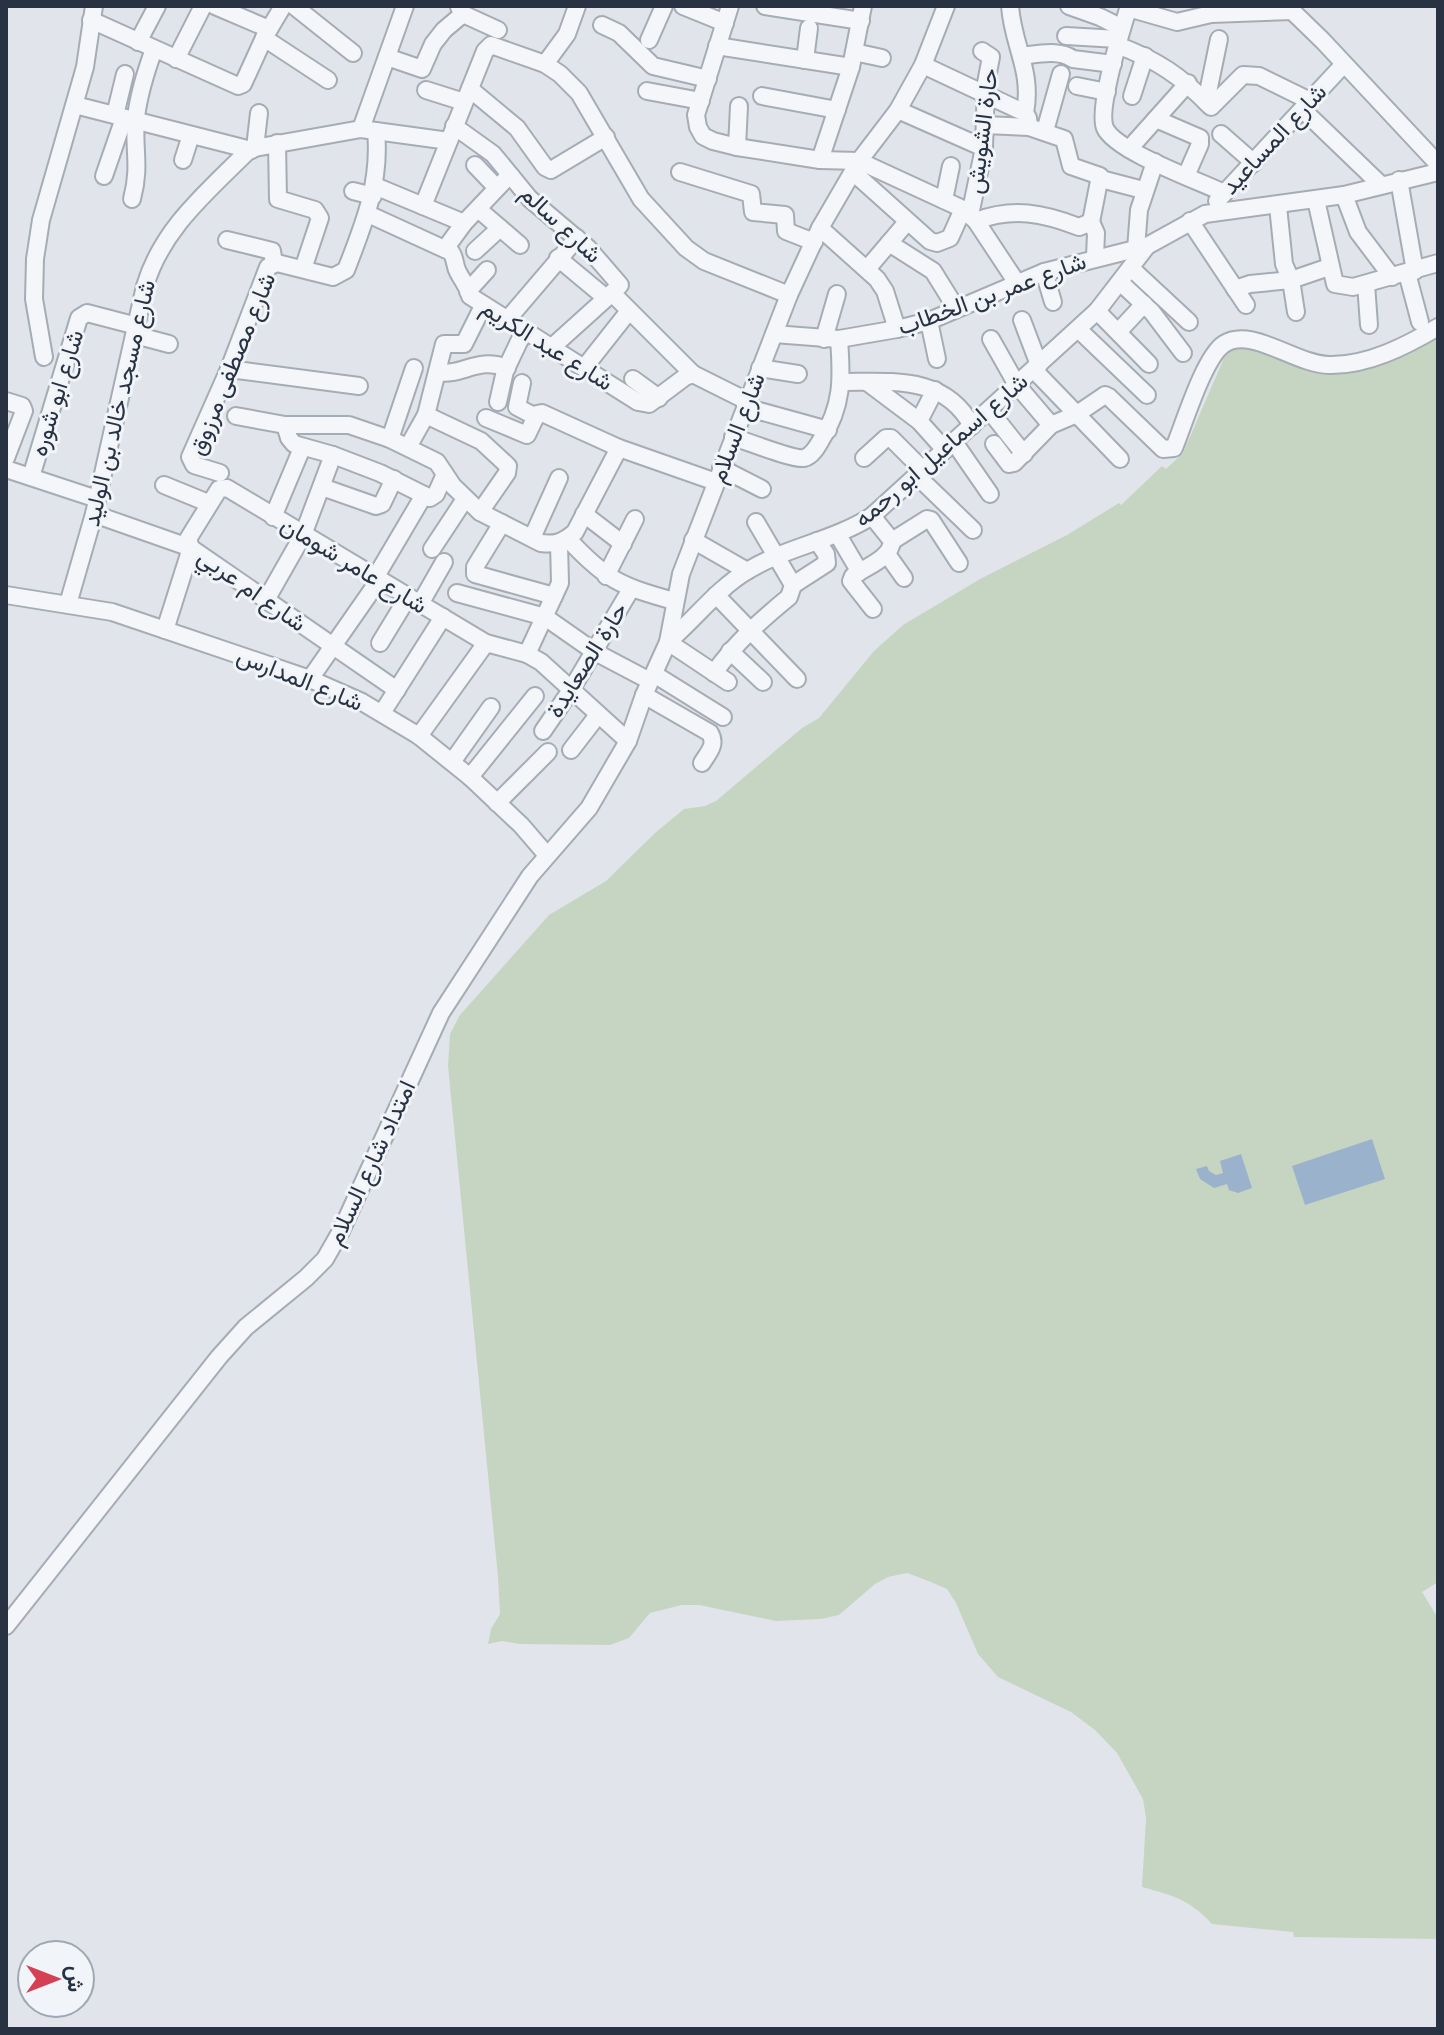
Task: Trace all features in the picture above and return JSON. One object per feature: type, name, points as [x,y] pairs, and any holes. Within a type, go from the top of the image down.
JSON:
[{"type":"street","points":[[104,176],[125,118],[142,84],[146,46],[157,6]]},
{"type":"street","points":[[176,59],[203,6]]},
{"type":"street","points":[[215,6],[266,33],[328,80]]},
{"type":"street","points":[[44,357],[34,299],[35,259],[41,220],[85,67],[93,13],[146,46],[238,86],[243,84],[266,33],[283,6]]},
{"type":"street","points":[[294,6],[353,53]]},
{"type":"street","points":[[368,130],[387,57],[405,6]]},
{"type":"street","points":[[545,64],[567,34],[577,6]]},
{"type":"street","points":[[649,40],[664,6]]},
{"type":"street","points":[[683,6],[725,23]]},
{"type":"street","points":[[730,6],[696,115],[703,136],[737,147],[856,166],[944,200],[970,215],[1017,283]]},
{"type":"street","points":[[765,6],[862,13],[853,60],[820,160]]},
{"type":"street","name":"شارع السلام","points":[[546,854],[589,808],[628,741],[668,642],[674,601],[693,540],[789,295],[817,235],[856,166],[898,110],[923,65],[946,6]]},
{"type":"street","points":[[1010,6],[1015,38],[1029,84],[1033,124]]},
{"type":"street","points":[[1069,6],[1100,17],[1119,37],[1188,83],[1208,105]]},
{"type":"street","points":[[1224,193],[1129,149],[1113,139],[1104,127],[1107,92],[1129,7],[1152,10],[1177,22],[1211,14],[1290,9],[1438,164]]},
{"type":"street","points":[[387,57],[422,69],[433,44],[461,10],[498,30]]},
{"type":"street","points":[[602,25],[619,33],[653,66],[708,79]]},
{"type":"street","points":[[805,60],[809,28]]},
{"type":"street","points":[[1066,36],[1119,37]]},
{"type":"street","points":[[1208,105],[1219,39]]},
{"type":"street","points":[[423,206],[487,47],[491,45],[545,64],[579,93],[641,199],[686,248],[704,261],[789,295]]},
{"type":"street","points":[[717,46],[805,60],[882,58]]},
{"type":"street","name":"حارة الشويش","points":[[930,241],[944,242],[970,215],[984,148],[986,96],[992,59],[982,51]]},
{"type":"street","points":[[1021,56],[1057,53],[1079,60],[1113,64]]},
{"type":"street","points":[[1132,96],[1145,56]]},
{"type":"street","name":"شارع المساعيد","points":[[1197,218],[1254,163],[1344,64]]},
{"type":"street","points":[[923,65],[1064,139],[1071,166],[1098,173],[1101,179],[1091,222],[1096,233],[1095,257]]},
{"type":"street","points":[[125,74],[125,118],[138,167],[132,199]]},
{"type":"street","points":[[1033,124],[1061,74]]},
{"type":"street","points":[[1208,105],[1243,75],[1259,76],[1306,105],[1381,185]]},
{"type":"street","points":[[1129,149],[1188,83]]},
{"type":"street","points":[[1077,86],[1107,92]]},
{"type":"street","points":[[426,90],[467,96],[517,128],[545,167],[551,170],[606,137]]},
{"type":"street","points":[[647,91],[701,101]]},
{"type":"street","points":[[762,96],[837,110]]},
{"type":"street","points":[[75,105],[253,149],[368,130],[452,134]]},
{"type":"street","points":[[737,147],[739,106]]},
{"type":"street","points":[[898,110],[984,148]]},
{"type":"street","points":[[253,149],[259,113]]},
{"type":"street","points":[[1156,119],[1200,138],[1186,176]]},
{"type":"street","points":[[985,125],[1033,124]]},
{"type":"street","name":"شارع مصطفى مرزوق","points":[[221,480],[194,465],[190,457],[229,369],[268,267],[274,263],[333,277],[346,270],[374,191],[378,153],[368,130]]},
{"type":"street","name":"شارع سالم","points":[[452,134],[493,154],[530,199],[577,238],[618,281],[620,285],[609,296],[629,311],[693,374]]},
{"type":"street","points":[[1221,134],[1254,163]]},
{"type":"street","points":[[183,160],[191,135]]},
{"type":"street","points":[[277,143],[278,199],[315,210],[320,218],[303,269]]},
{"type":"street","name":"شارع مسجد خالد بن الوليد","points":[[68,604],[95,507],[150,269],[166,237],[189,210],[253,149]]},
{"type":"street","points":[[1142,248],[1139,210],[1143,190],[1155,162]]},
{"type":"street","points":[[475,165],[497,188]]},
{"type":"street","points":[[856,166],[907,222],[930,241],[919,261]]},
{"type":"street","points":[[944,200],[951,166]]},
{"type":"street","points":[[680,172],[751,194],[753,212],[785,215],[786,231],[817,235],[867,269],[885,291],[897,329]]},
{"type":"street","name":"شارع عمر بن الخطاب","points":[[774,334],[832,339],[897,329],[929,321],[1044,272],[1095,257],[1142,248],[1197,218],[1344,195],[1438,172]]},
{"type":"street","points":[[368,214],[445,249],[464,223],[511,176]]},
{"type":"street","points":[[1101,179],[1143,190]]},
{"type":"street","points":[[1399,180],[1404,274],[1420,322]]},
{"type":"street","points":[[353,191],[374,191],[464,223]]},
{"type":"street","points":[[1344,195],[1358,232],[1404,274]]},
{"type":"street","points":[[1316,200],[1329,267],[1335,284],[1340,287],[1366,284],[1438,263]]},
{"type":"street","points":[[1278,206],[1284,264],[1291,280],[1296,312]]},
{"type":"street","points":[[478,209],[520,245]]},
{"type":"street","points":[[970,215],[1019,212],[1047,215],[1079,227],[1091,222]]},
{"type":"street","points":[[1197,218],[1246,305]]},
{"type":"street","points":[[867,269],[907,222]]},
{"type":"street","points":[[475,251],[500,228]]},
{"type":"street","points":[[507,320],[577,238]]},
{"type":"street","points":[[227,240],[272,251],[274,263]]},
{"type":"street","points":[[889,243],[939,277],[956,308]]},
{"type":"street","name":"شارع اسماعيل ابو رحمه","points":[[668,642],[716,595],[747,571],[777,556],[838,535],[872,516],[1097,311],[1132,269],[1142,248]]},
{"type":"street","name":"شارع عبد الكريم","points":[[445,249],[454,255],[457,271],[466,281],[470,296],[483,306],[638,402],[649,404],[659,398]]},
{"type":"street","points":[[551,348],[609,296],[558,258]]},
{"type":"street","points":[[1235,289],[1250,284],[1291,280],[1329,267]]},
{"type":"street","points":[[1132,269],[1189,322]]},
{"type":"street","points":[[468,291],[487,270]]},
{"type":"street","points":[[1044,272],[1053,302]]},
{"type":"street","points":[[1121,283],[1144,304],[1183,353]]},
{"type":"street","points":[[1366,284],[1369,325]]},
{"type":"street","points":[[733,437],[806,458],[828,430],[842,382],[832,339],[837,294]]},
{"type":"street","points":[[1118,332],[1144,304]]},
{"type":"street","points":[[408,447],[426,415],[444,344],[464,344],[483,306]]},
{"type":"street","points":[[584,368],[629,311]]},
{"type":"street","points":[[1097,311],[1149,364]]},
{"type":"street","name":"شارع ابو شوره","points":[[31,477],[79,318],[87,313],[136,331]]},
{"type":"street","points":[[1022,320],[1037,368],[1120,459]]},
{"type":"street","points":[[929,321],[937,359]]},
{"type":"street","points":[[994,444],[1009,464],[1014,463],[1051,425],[1077,414],[1100,397],[1109,397],[1163,449],[1174,448],[1211,355],[1225,342],[1244,338],[1262,342],[1294,358],[1330,365],[1390,352],[1438,327]]},
{"type":"street","points":[[1078,329],[1147,395]]},
{"type":"street","points":[[136,331],[169,344]]},
{"type":"street","points":[[498,402],[507,368],[524,331]]},
{"type":"street","points":[[991,339],[1017,385],[1051,425]]},
{"type":"street","points":[[437,372],[449,374],[484,363],[507,368]]},
{"type":"street","points":[[390,439],[414,368]]},
{"type":"street","points":[[760,368],[798,374]]},
{"type":"street","points":[[229,369],[359,386]]},
{"type":"street","points":[[633,379],[659,398],[693,374],[746,404],[828,430]]},
{"type":"street","points":[[842,382],[901,382],[935,390],[951,398],[964,410],[972,426]]},
{"type":"street","points":[[867,382],[950,446],[990,494]]},
{"type":"street","points":[[522,383],[517,407],[536,417]]},
{"type":"street","points":[[919,421],[935,390]]},
{"type":"street","points":[[6,401],[22,406],[24,411],[6,458]]},
{"type":"street","points":[[989,410],[1024,454]]},
{"type":"street","points":[[486,418],[527,435],[536,417],[542,413],[619,448],[762,489]]},
{"type":"street","points":[[426,415],[481,441],[508,466],[507,473],[480,512]]},
{"type":"street","points":[[236,416],[285,425],[349,425],[390,439],[437,462],[465,499],[480,512],[550,544],[563,541],[575,532],[619,448]]},
{"type":"street","points":[[285,425],[289,438],[302,448],[333,455],[394,479],[424,495],[434,497],[445,474]]},
{"type":"street","points":[[864,458],[886,438],[891,438],[973,530]]},
{"type":"street","points":[[273,517],[302,448]]},
{"type":"street","points":[[266,600],[303,535],[333,455]]},
{"type":"street","name":"شارع ام عربي","points":[[6,469],[31,477],[191,548],[397,690]]},
{"type":"street","points":[[532,538],[559,478]]},
{"type":"street","points":[[322,487],[376,506],[382,504],[394,479]]},
{"type":"street","points":[[165,630],[191,548],[188,539],[221,480]]},
{"type":"street","name":"شارع عامر شومان","points":[[221,480],[273,517],[486,643],[527,654]]},
{"type":"street","points":[[164,485],[208,503]]},
{"type":"street","points":[[310,679],[377,579],[424,495]]},
{"type":"street","points":[[432,549],[465,499]]},
{"type":"street","points":[[584,514],[623,544]]},
{"type":"street","points":[[872,516],[904,578]]},
{"type":"street","points":[[606,576],[635,519]]},
{"type":"street","points":[[873,609],[851,581],[853,576],[922,521],[931,520],[959,563]]},
{"type":"street","points":[[756,522],[793,585]]},
{"type":"street","points":[[502,523],[475,567],[475,574],[554,596]]},
{"type":"street","points":[[838,535],[858,573]]},
{"type":"street","points":[[693,540],[747,571]]},
{"type":"street","points":[[563,541],[606,576],[631,589],[674,601]]},
{"type":"street","points":[[563,541],[561,572],[554,596],[527,654],[541,662],[628,741]]},
{"type":"street","points":[[668,642],[721,677],[730,651],[749,630],[789,597],[793,585],[827,563],[826,554],[817,541]]},
{"type":"street","points":[[380,643],[444,562]]},
{"type":"street","name":"حارة الصعايدة","points":[[543,731],[595,652],[631,589]]},
{"type":"street","points":[[457,593],[545,617],[649,684],[723,717]]},
{"type":"street","name":"شارع المدارس","points":[[6,595],[112,612],[310,679],[382,713],[419,736],[470,777],[530,833],[546,854]]},
{"type":"street","points":[[716,595],[797,679]]},
{"type":"street","points":[[382,713],[443,617]]},
{"type":"street","points":[[419,736],[486,643]]},
{"type":"street","points":[[730,651],[763,682]]},
{"type":"street","points":[[649,684],[710,733],[714,739],[713,746],[702,763]]},
{"type":"street","points":[[470,777],[535,696]]},
{"type":"street","points":[[452,762],[491,707]]},
{"type":"street","points":[[571,750],[598,715]]},
{"type":"street","points":[[497,803],[548,752]]},
{"type":"street","name":"امتداد شارع السلام","points":[[6,1626],[234,1340],[325,1259],[341,1231],[441,1013],[509,905],[546,854]]},
{"type":"green space","points":[[1438,331],[1438,1582],[1422,1592],[1438,1618],[1438,1939],[1294,1937],[1293,1932],[1212,1924],[1180,1900],[1142,1887],[1146,1818],[1143,1799],[1117,1753],[1095,1730],[1071,1712],[998,1677],[978,1654],[947,1589],[907,1573],[888,1577],[875,1584],[839,1615],[821,1619],[776,1621],[699,1605],[682,1605],[650,1613],[629,1638],[610,1645],[502,1641],[488,1644],[491,1629],[500,1614],[498,1577],[448,1066],[450,1034],[460,1015],[549,915],[606,881],[684,809],[716,801],[802,728],[819,718],[874,651],[903,625],[980,579],[1067,535],[1119,503],[1121,505],[1162,466],[1166,469],[1183,453],[1227,351],[1240,344],[1322,366]]},
{"type":"water","points":[[1372,1139],[1385,1179],[1305,1205],[1292,1166]]},
{"type":"water","points":[[1241,1154],[1252,1188],[1238,1193],[1229,1190],[1227,1184],[1214,1188],[1200,1179],[1196,1169],[1207,1166],[1216,1175],[1223,1173],[1220,1161]]}]
